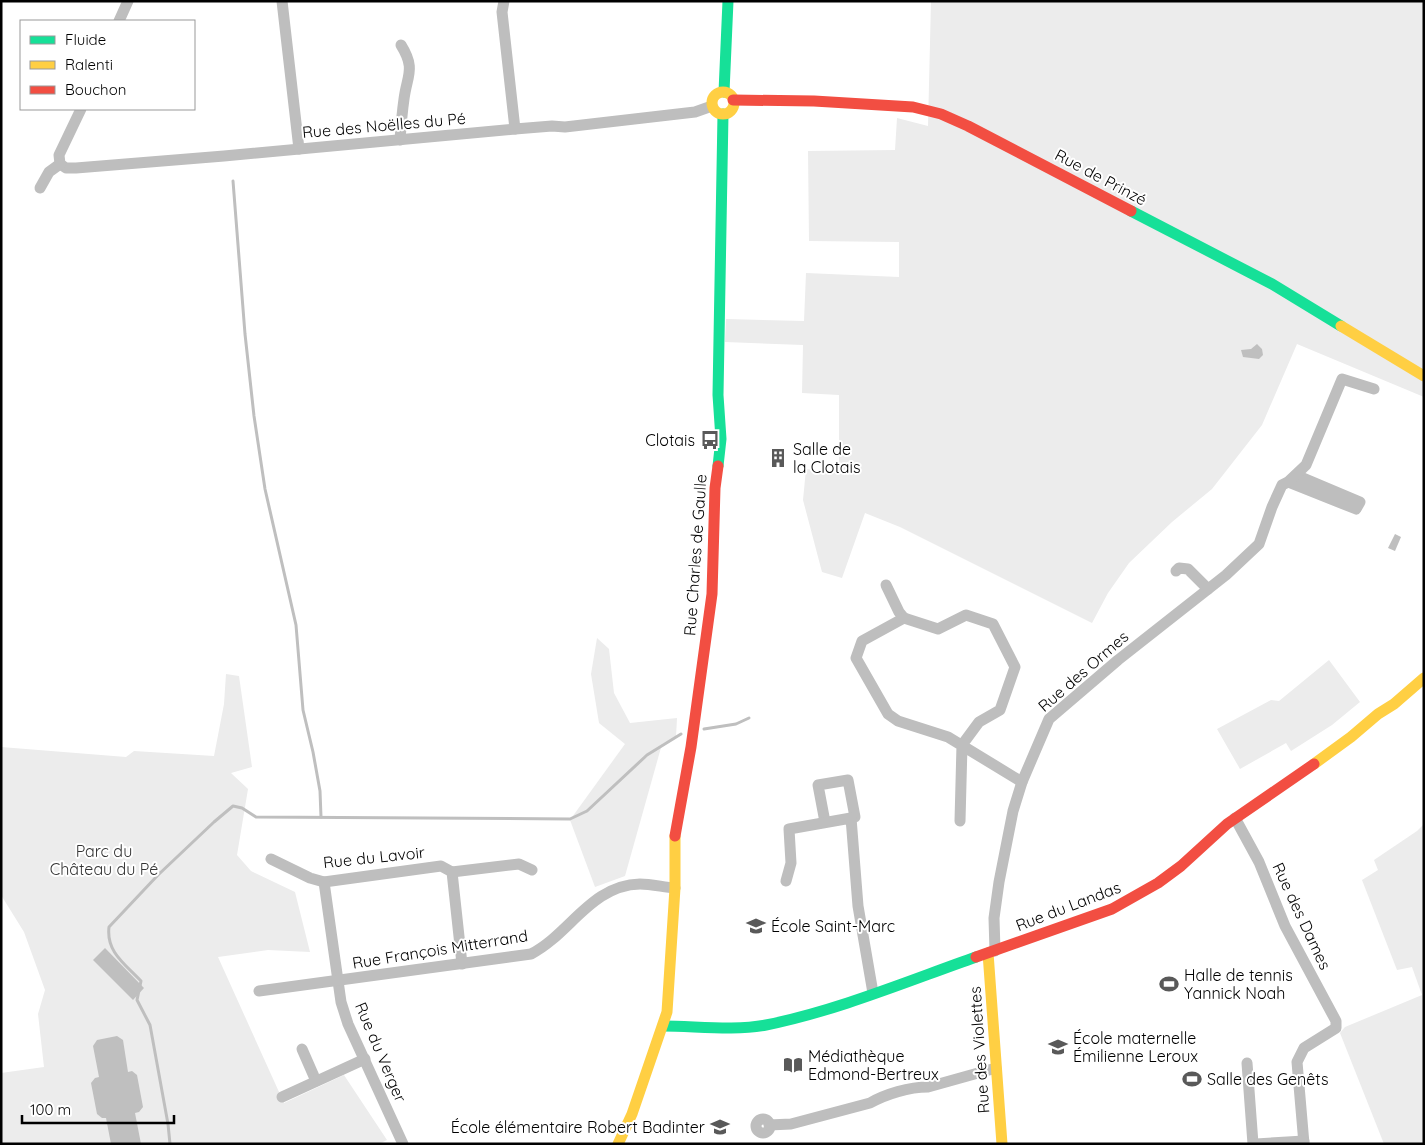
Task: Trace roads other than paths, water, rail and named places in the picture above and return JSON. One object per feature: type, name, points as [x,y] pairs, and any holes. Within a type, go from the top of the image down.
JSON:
[{"type":"street","points":[[119,20],[128,1]]},
{"type":"street","points":[[282,1],[299,149]]},
{"type":"street","points":[[504,1],[502,12],[515,129]]},
{"type":"street","points":[[724,92],[728,1]]},
{"type":"street","points":[[400,140],[404,98],[410,71],[408,57],[401,46]]},
{"type":"street","points":[[724,92],[731,96],[733,100],[731,109],[723,114],[717,112],[712,106],[713,97],[717,93],[724,92]]},
{"type":"street","name":"Rue de Prinzé","points":[[733,100],[814,101],[913,107],[941,114],[968,126],[1272,284],[1424,376]]},
{"type":"street","name":"Rue des Noëlles du Pé","points":[[60,164],[66,168],[76,168],[565,126],[696,112],[712,106]]},
{"type":"street","points":[[40,188],[49,172],[60,164],[59,155],[81,110]]},
{"type":"street","name":"Rue Charles de Gaulle","points":[[618,1144],[632,1114],[667,1012],[675,888],[674,844],[676,822],[691,747],[712,594],[715,488],[721,440],[718,395],[723,114]]},
{"type":"street","name":"Rue des Ormes","points":[[992,952],[998,882],[1013,811],[1022,782],[1049,719],[1118,660],[1226,575],[1259,544],[1282,485],[1292,479],[1306,466],[1342,379],[1374,389]]},
{"type":"street","points":[[1292,479],[1360,502],[1356,509],[1292,479]]},
{"type":"street","points":[[1176,571],[1179,568],[1188,569],[1208,589]]},
{"type":"street","points":[[886,585],[904,618],[938,629],[966,615],[993,624],[1015,667],[1000,710],[979,722],[962,745],[960,821]]},
{"type":"street","points":[[904,618],[862,641],[856,658],[888,714],[903,724],[934,732],[962,745],[1022,782]]},
{"type":"street","name":"Rue du Landas","points":[[663,1026],[744,1027],[765,1025],[873,993],[1112,909],[1158,883],[1181,866],[1235,818],[1284,786],[1351,737],[1424,678]]},
{"type":"street","points":[[786,881],[791,863],[789,829],[855,817],[848,780],[818,785],[825,822]]},
{"type":"street","points":[[851,818],[858,906],[873,993]]},
{"type":"street","name":"Rue des Dames","points":[[1235,818],[1259,862],[1285,926],[1336,1021],[1336,1028],[1304,1048],[1297,1062],[1304,1142]]},
{"type":"street","name":"Rue du Lavoir","points":[[271,859],[310,878],[324,882],[441,866],[452,872],[519,864],[532,870]]},
{"type":"street","points":[[452,872],[462,964]]},
{"type":"street","name":"Rue du Verger","points":[[324,882],[341,1002],[348,1024],[403,1144]]},
{"type":"street","name":"Rue François Mitterrand","points":[[259,991],[531,954],[553,941],[592,902],[612,889],[639,884],[675,888]]},
{"type":"street","name":"Rue des Violettes","points":[[992,952],[996,1068],[1002,1144]]},
{"type":"street","points":[[302,1049],[316,1081]]},
{"type":"street","points":[[282,1097],[365,1059]]},
{"type":"street","points":[[1248,1063],[1252,1144]]},
{"type":"street","points":[[766,1134],[791,1124],[870,1103],[879,1098],[919,1087],[928,1087],[996,1068]]},
{"type":"street","points":[[1256,1144],[1304,1142]]},
{"type":"waterway","points":[[233,181],[245,334],[254,416],[265,489],[296,625],[303,710],[320,791],[321,817]]},
{"type":"waterway","points":[[704,729],[736,724],[749,718]]},
{"type":"waterway","points":[[170,1144],[150,1025],[137,1000],[141,981],[114,951],[110,944],[109,927],[158,875],[233,806],[242,808],[256,817],[570,819],[587,811],[647,755],[681,734]]},
{"type":"place","name":"Clotais","points":[[710,440]]},
{"type":"place","name":"Salle de la Clotais","points":[[778,458]]},
{"type":"place","name":"École Saint-Marc","points":[[756,926]]},
{"type":"place","name":"Halle de tennis Yannick Noah","points":[[1169,984]]},
{"type":"place","name":"École maternelle Émilienne Leroux","points":[[1058,1047]]},
{"type":"place","name":"Médiathèque Edmond-Bertreux","points":[[793,1065]]},
{"type":"place","name":"Salle des Genêts","points":[[1192,1079]]},
{"type":"place","name":"École élémentaire Robert Badinter","points":[[720,1127]]},
{"type":"park label","name":"Parc du Château du Pé","points":[[104,860]]}]
